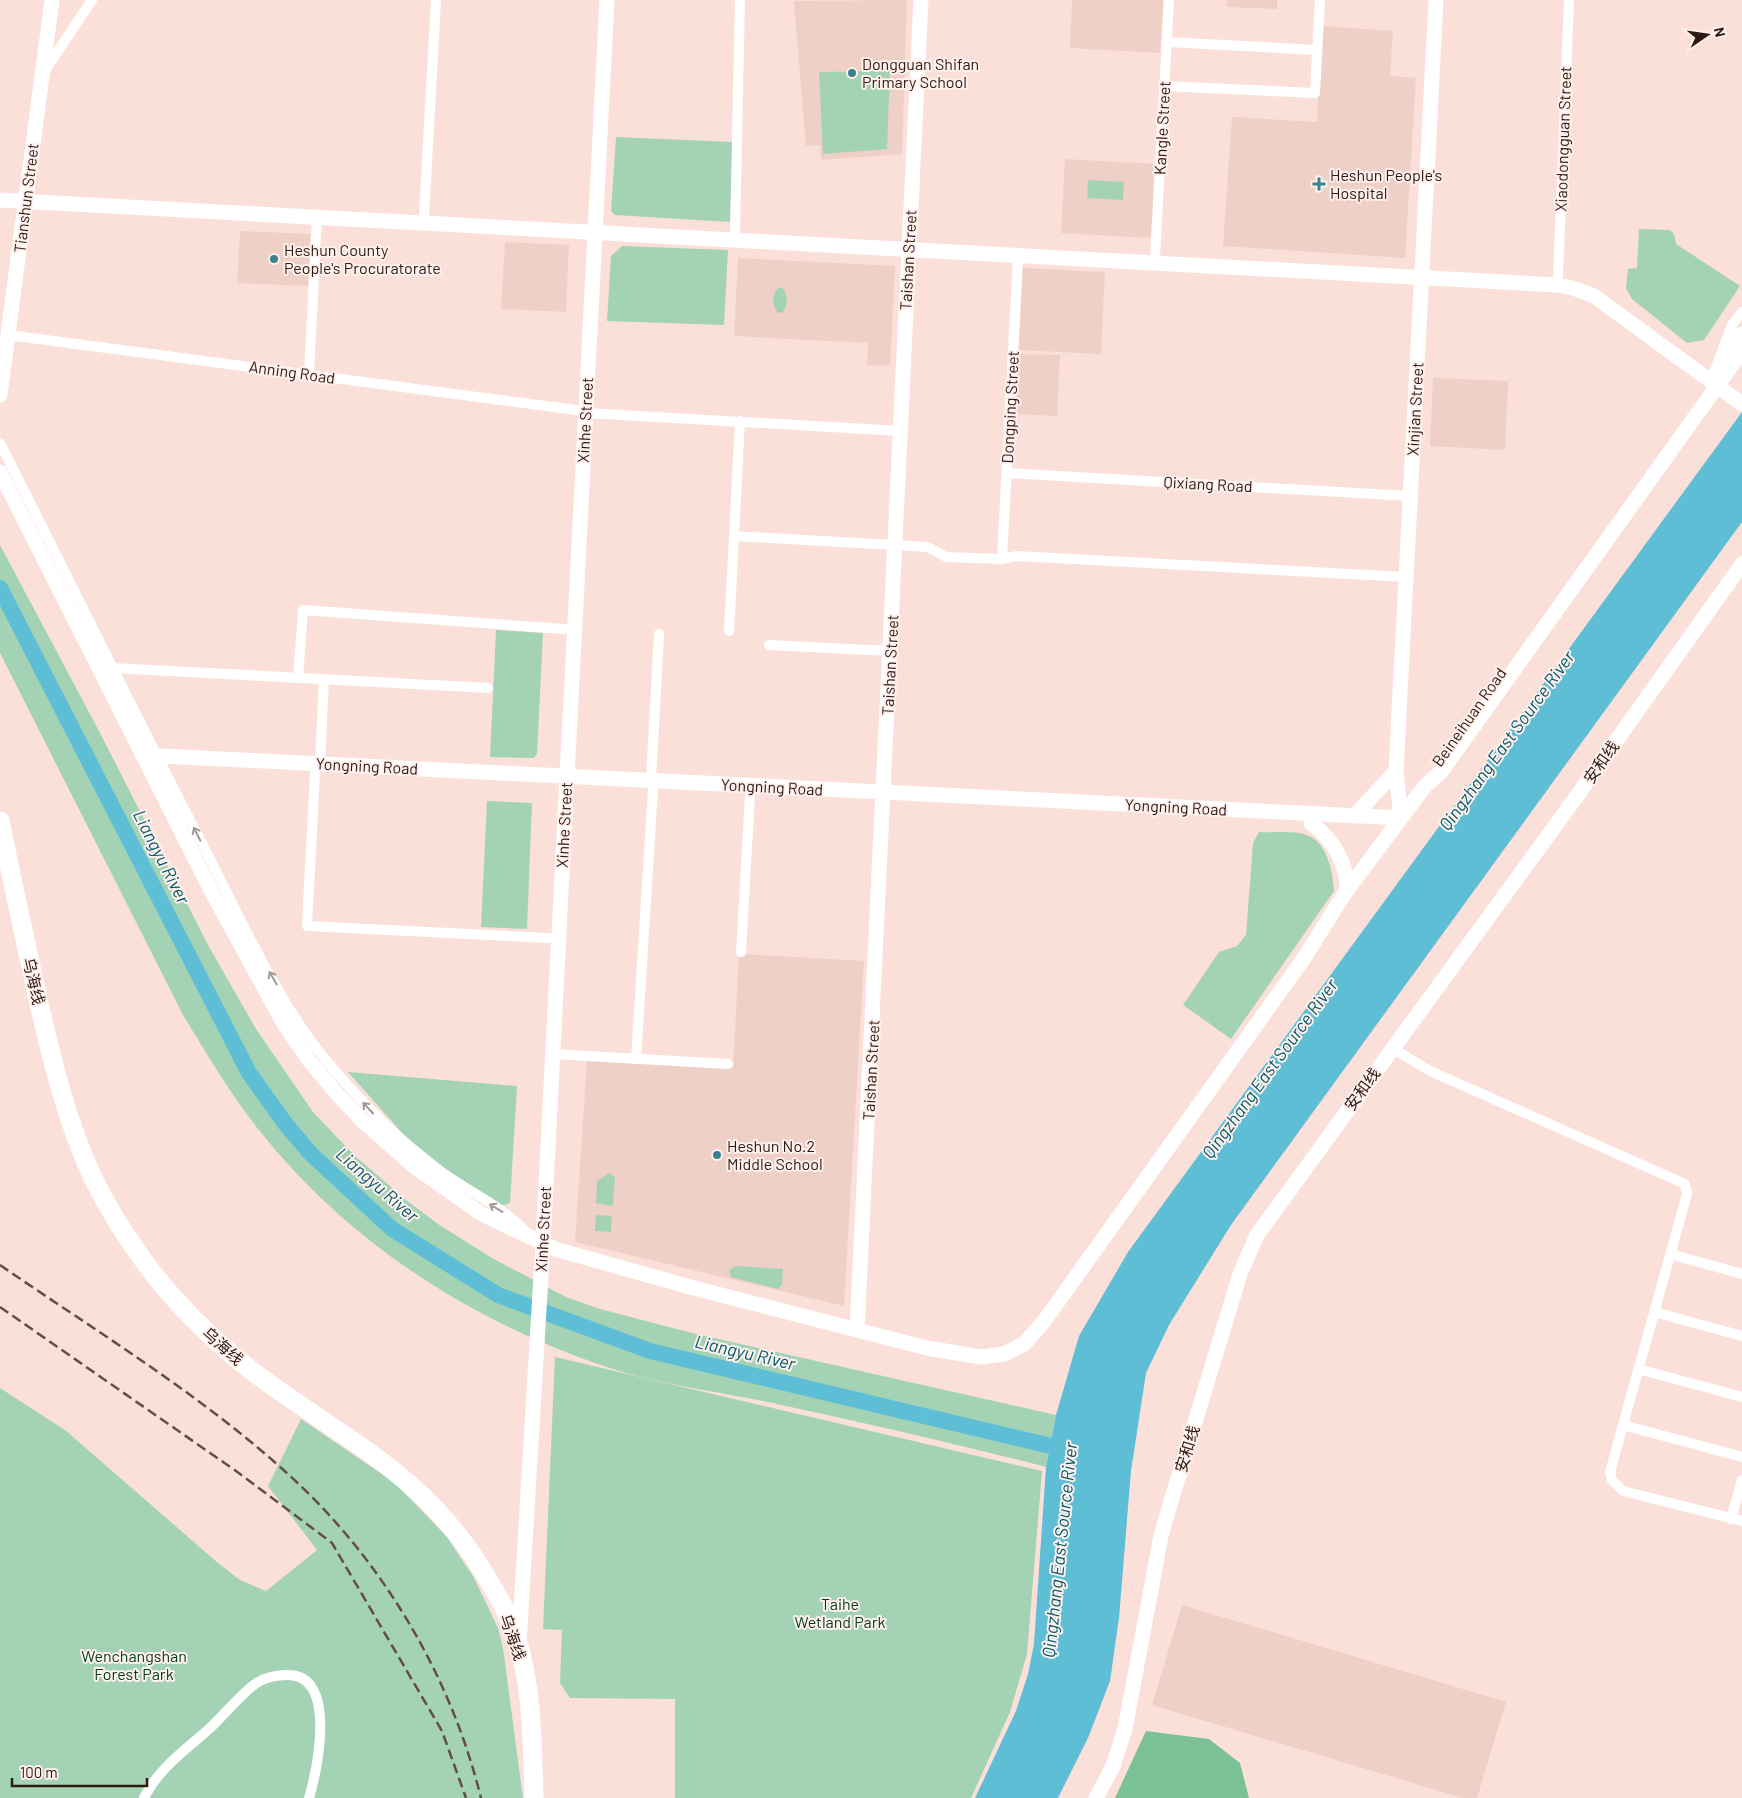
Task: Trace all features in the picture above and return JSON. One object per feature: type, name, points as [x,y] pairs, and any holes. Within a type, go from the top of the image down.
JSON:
[{"type":"highway","name":"乌海线","points":[[0,821],[24,939],[60,1092],[92,1176],[115,1217],[167,1290],[213,1338],[254,1372],[395,1470],[436,1507],[469,1548],[511,1623],[519,1649],[529,1699],[534,1798]]},
{"type":"main road","name":"Tianshun Street","points":[[0,396],[52,0]]},
{"type":"main road","name":"Xinhe Street","points":[[538,1241],[548,938],[561,781],[581,412],[590,228],[597,0]]},
{"type":"main road","name":"Xinhe Street","points":[[590,228],[607,0]]},
{"type":"main road","name":"Taishan Street","points":[[857,1330],[921,0]]},
{"type":"main road","name":"Xinjian Street","points":[[1398,823],[1396,770],[1436,0]]},
{"type":"main road","points":[[0,193],[26,198],[317,217],[735,233],[1018,256],[1422,274],[1558,277],[1575,280],[1598,289],[1716,379],[1742,403]]},
{"type":"main road","points":[[0,200],[26,198],[424,215],[590,228],[909,246],[1155,256],[1556,285],[1585,292],[1716,379],[1742,394]]},
{"type":"main road","name":"Beineihuan Road","points":[[0,472],[152,760],[214,896],[267,994],[318,1071],[365,1123],[415,1167],[467,1206],[538,1241],[596,1261],[680,1284],[936,1350],[981,1357],[1004,1354],[1028,1342],[1045,1320],[1304,958],[1347,890],[1425,786],[1441,772],[1716,379],[1742,334]]},
{"type":"main road","name":"Beineihuan Road","points":[[1716,379],[1742,351]]},
{"type":"main road","name":"Xinhe Street","points":[[519,1649],[532,1343],[552,1054],[564,629],[581,412]]},
{"type":"main road","name":"安和线","points":[[1096,1798],[1118,1752],[1164,1527],[1248,1254],[1270,1215],[1574,800],[1742,564]]},
{"type":"main road","name":"Yongning Road","points":[[152,760],[884,797],[1311,823],[1398,823]]},
{"type":"main road","points":[[1354,816],[1396,770]]},
{"type":"main road","name":"Yongning Road","points":[[652,785],[750,795],[884,797],[1354,816],[1398,823]]},
{"type":"main road","points":[[1311,823],[1325,834],[1338,853],[1346,877],[1347,890]]},
{"type":"main road","name":"Xinhe Street","points":[[511,1623],[532,1343]]},
{"type":"main road","name":"安和线","points":[[1104,1798],[1120,1769],[1132,1731],[1133,1686]]},
{"type":"street","points":[[41,77],[92,0]]},
{"type":"street","points":[[424,215],[436,0]]},
{"type":"street","points":[[735,233],[740,0]]},
{"type":"street","name":"Kangle Street","points":[[1155,256],[1169,0]]},
{"type":"street","points":[[1164,86],[1315,93],[1320,0]]},
{"type":"street","name":"Xiaodongguan Street","points":[[1558,277],[1569,0]]},
{"type":"street","points":[[1167,42],[1318,50]]},
{"type":"street","points":[[309,375],[317,217]]},
{"type":"street","name":"Dongping Street","points":[[1002,559],[1018,256]]},
{"type":"street","points":[[1716,379],[1732,325],[1742,312]]},
{"type":"street","name":"Anning Road","points":[[8,335],[581,412],[900,431]]},
{"type":"street","points":[[729,631],[740,421]]},
{"type":"street","points":[[0,442],[113,668],[152,760]]},
{"type":"street","name":"Qixiang Road","points":[[1006,473],[1410,496]]},
{"type":"street","points":[[734,536],[928,547],[946,557],[1002,559],[1017,556],[1406,577]]},
{"type":"street","points":[[298,678],[303,610],[564,629]]},
{"type":"street","points":[[636,1059],[659,634]]},
{"type":"street","points":[[769,645],[890,651]]},
{"type":"street","points":[[113,668],[488,688]]},
{"type":"street","points":[[324,679],[307,926],[548,938]]},
{"type":"street","points":[[741,952],[750,795]]},
{"type":"street","points":[[1392,1048],[1430,1071],[1680,1180],[1687,1187],[1687,1194],[1610,1472],[1616,1486],[1623,1491],[1742,1522]]},
{"type":"street","points":[[552,1054],[728,1064]]},
{"type":"street","points":[[1670,1254],[1742,1274]]},
{"type":"street","points":[[1654,1312],[1742,1336]]},
{"type":"street","points":[[1638,1369],[1742,1397]]},
{"type":"street","points":[[1623,1425],[1742,1457]]},
{"type":"street","points":[[1731,1519],[1742,1480]]},
{"type":"street","points":[[144,1798],[160,1774],[256,1684],[277,1676],[295,1675],[308,1683],[314,1690],[320,1710],[320,1731],[315,1777],[309,1798]]},
{"type":"shaded area","name":"Dongguan Shifan Primary School","points":[[907,0],[902,154],[821,160],[820,145],[806,146],[794,1]]},
{"type":"shaded area","points":[[1072,0],[1163,0],[1160,53],[1070,48]]},
{"type":"shaded area","points":[[1227,0],[1277,0],[1277,9],[1227,7]]},
{"type":"shaded area","name":"Heshun People's Hospital","points":[[1321,26],[1393,31],[1390,76],[1416,78],[1405,258],[1223,246],[1232,117],[1317,122]]},
{"type":"shaded area","points":[[1065,159],[1156,164],[1152,238],[1061,233]]},
{"type":"shaded area","name":"Heshun County People's Procuratorate","points":[[240,231],[311,234],[308,286],[237,283]]},
{"type":"shaded area","points":[[505,242],[569,245],[566,312],[501,309]]},
{"type":"shaded area","points":[[738,258],[895,266],[890,366],[867,365],[868,343],[734,336]]},
{"type":"shaded area","points":[[1023,268],[1105,272],[1101,354],[1019,350]]},
{"type":"shaded area","points":[[1019,354],[1060,355],[1057,416],[1016,414]]},
{"type":"shaded area","points":[[1433,378],[1508,381],[1505,450],[1430,446]]},
{"type":"shaded area","name":"Heshun No.2 Middle School","points":[[739,954],[864,961],[844,1306],[575,1242],[587,1061],[733,1068]]},
{"type":"shaded area","points":[[1182,1605],[1506,1702],[1477,1798],[1463,1798],[1152,1705]]},
{"type":"green space","points":[[890,71],[887,149],[823,154],[819,72]]},
{"type":"green space","points":[[616,137],[733,142],[730,222],[615,215],[611,211]]},
{"type":"green space","points":[[1088,180],[1124,182],[1123,200],[1087,198]]},
{"type":"green space","points":[[1639,229],[1670,230],[1674,234],[1676,244],[1740,286],[1704,340],[1687,343],[1632,299],[1626,288],[1628,269],[1637,268]]},
{"type":"green space","points":[[622,246],[728,250],[724,325],[607,321],[611,256]]},
{"type":"green space","points":[[778,288],[783,288],[785,291],[786,305],[782,313],[777,312],[774,303],[774,297]]},
{"type":"green space","points":[[0,545],[99,731],[208,945],[256,1029],[313,1112],[354,1155],[406,1200],[438,1224],[492,1258],[566,1297],[600,1309],[696,1334],[1056,1415],[1046,1467],[838,1417],[682,1386],[618,1371],[598,1364],[502,1324],[456,1299],[412,1271],[370,1240],[330,1206],[293,1170],[248,1116],[219,1074],[183,1015],[0,653]]},
{"type":"green space","points":[[496,630],[543,633],[537,754],[534,758],[490,757]]},
{"type":"green space","points":[[487,801],[532,803],[527,929],[481,927]]},
{"type":"green space","points":[[1259,832],[1298,833],[1315,840],[1325,852],[1328,860],[1334,891],[1231,1039],[1183,1005],[1219,952],[1237,946],[1246,935],[1253,843]]},
{"type":"green space","points":[[348,1072],[517,1086],[510,1203],[501,1206],[448,1171],[405,1136]]},
{"type":"green space","points":[[609,1173],[615,1177],[612,1206],[596,1203],[597,1181]]},
{"type":"green space","points":[[596,1215],[612,1216],[611,1232],[595,1231]]},
{"type":"green space","points":[[736,1266],[783,1269],[782,1285],[778,1289],[731,1277],[729,1270]]},
{"type":"green space","name":"Taihe Wetland Park","points":[[555,1357],[1042,1471],[1027,1654],[1010,1712],[971,1798],[675,1798],[675,1699],[570,1698],[560,1683],[562,1630],[543,1629]]},
{"type":"green space","name":"Wenchangshan Forest Park","points":[[0,1388],[65,1430],[240,1580],[266,1591],[317,1550],[268,1486],[301,1419],[395,1483],[447,1537],[474,1578],[498,1628],[503,1648],[523,1798],[0,1798]]},
{"type":"green space","points":[[1146,1731],[1209,1739],[1240,1763],[1249,1798],[1115,1798]]},
{"type":"water","name":"Qingzhang East Source River","points":[[1742,412],[1742,522],[1231,1225],[1169,1325],[1146,1373],[1131,1471],[1119,1618],[1110,1681],[1088,1738],[1058,1798],[975,1798],[1016,1711],[1028,1674],[1034,1644],[1046,1467],[1056,1415],[1079,1336],[1128,1252]]},
{"type":"waterway","name":"Liangyu River","points":[[0,588],[249,1073],[284,1122],[310,1153],[392,1229],[498,1295],[650,1351],[1072,1451]]},
{"type":"railway","points":[[0,1265],[159,1372],[236,1430],[307,1492],[337,1524],[392,1595],[415,1633],[436,1673],[454,1714],[481,1798]]},
{"type":"railway","points":[[0,1307],[236,1471],[332,1543],[442,1731],[466,1798]]},
{"type":"place","name":"Dongguan Shifan Primary School","points":[[852,73]]},
{"type":"place","name":"Heshun People's Hospital","points":[[1319,184]]},
{"type":"place","name":"Heshun County People's Procuratorate","points":[[274,259]]},
{"type":"place","name":"Heshun No.2 Middle School","points":[[717,1155]]}]
